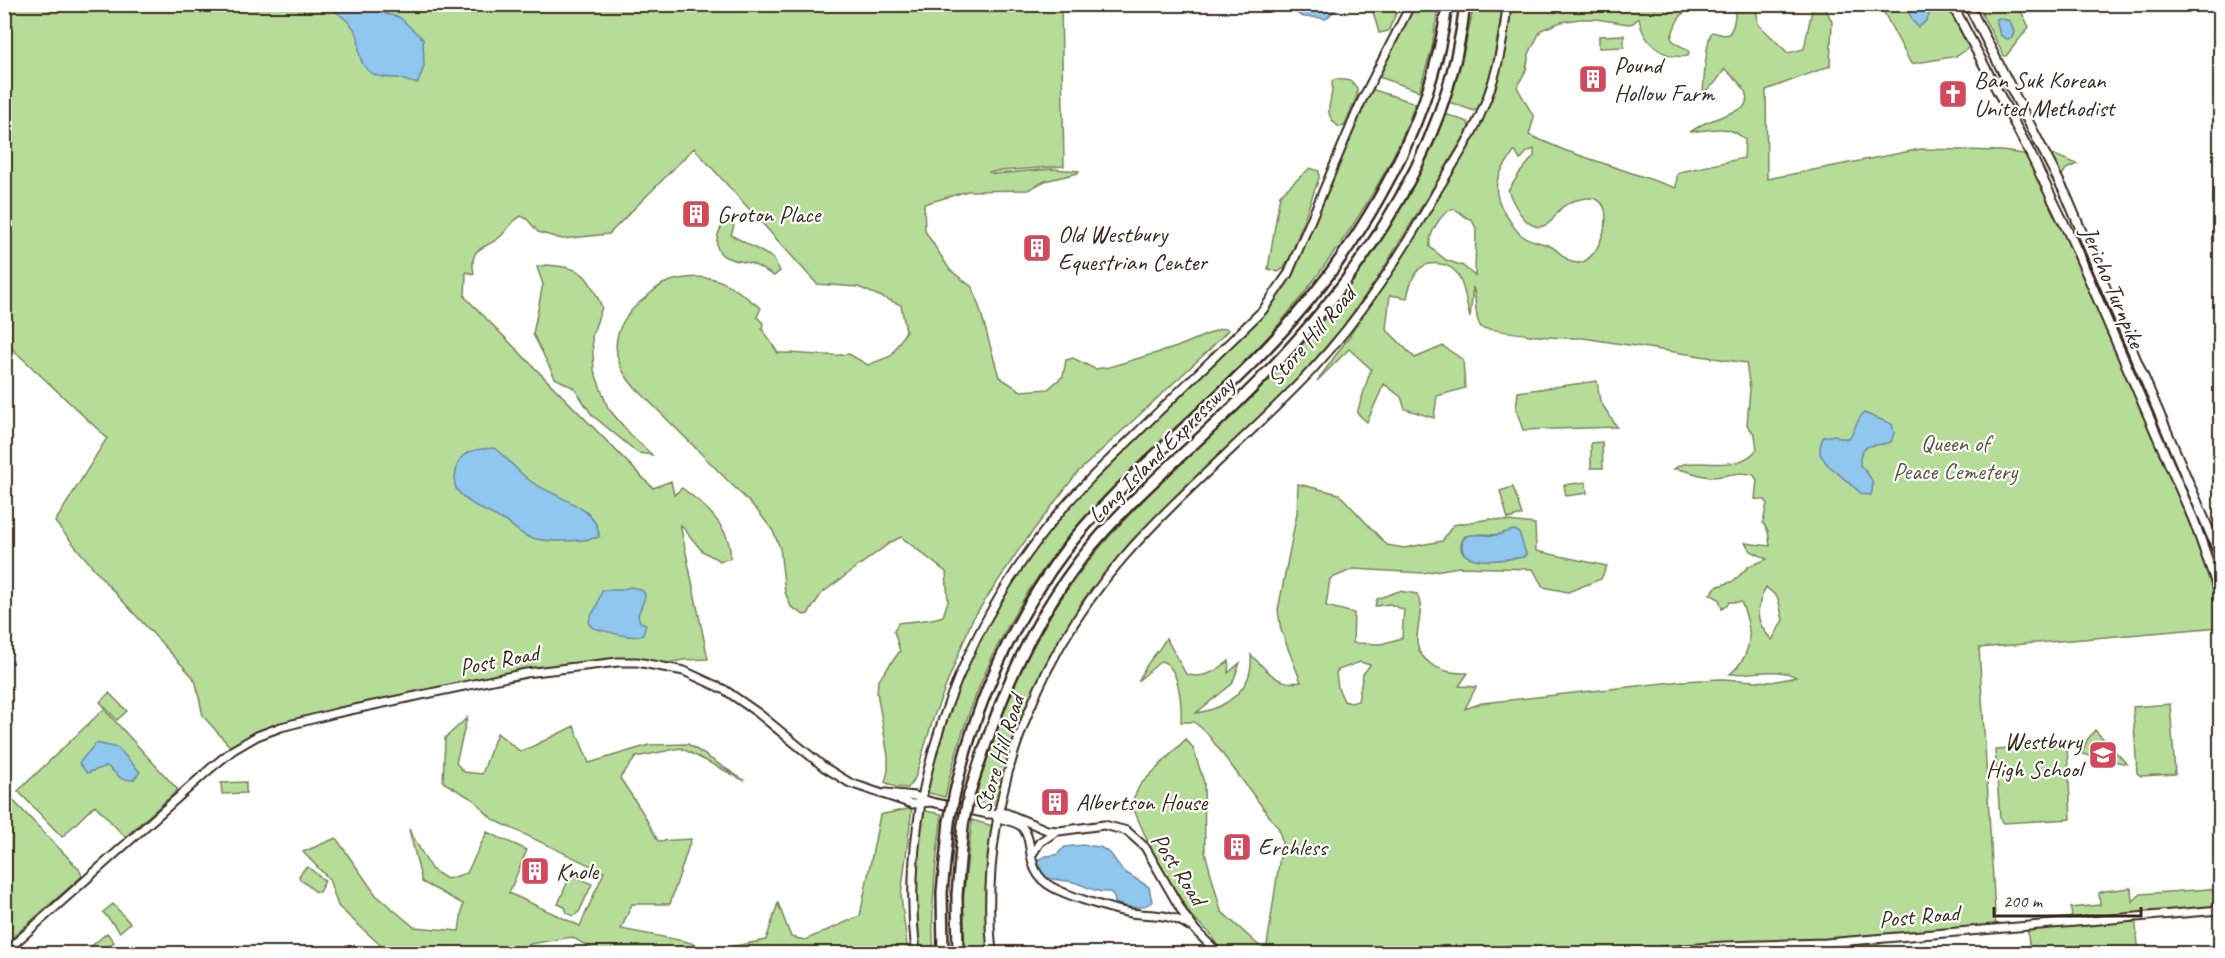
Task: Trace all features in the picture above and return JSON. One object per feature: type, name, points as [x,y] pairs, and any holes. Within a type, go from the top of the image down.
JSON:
[{"type":"highway","name":"Long Island Expressway","points":[[943,954],[942,892],[949,822],[971,733],[996,666],[1050,571],[1094,516],[1276,337],[1322,282],[1362,224],[1398,160],[1425,97],[1434,68],[1447,4]]},
{"type":"highway","name":"Long Island Expressway","points":[[958,954],[957,895],[963,825],[969,795],[997,709],[1043,614],[1062,585],[1106,530],[1290,350],[1336,295],[1377,235],[1414,170],[1443,104],[1459,44],[1465,4]]},
{"type":"main road","points":[[916,954],[912,885],[921,801],[935,741],[950,698],[980,634],[1005,589],[1041,536],[1080,489],[1275,296],[1295,260],[1361,102],[1411,4]]},
{"type":"main road","name":"Store Hill Road","points":[[992,954],[992,876],[999,816],[1016,747],[1036,696],[1060,647],[1095,593],[1140,539],[1318,363],[1359,314],[1400,255],[1483,110],[1496,66],[1507,4]]},
{"type":"main road","name":"Jericho Turnpike","points":[[1952,4],[2031,155],[2073,242],[2194,521],[2220,594]]},
{"type":"main road","name":"Jericho Turnpike","points":[[1968,4],[2066,195],[2220,556]]},
{"type":"main road","name":"Post Road","points":[[4,953],[233,750],[257,736],[281,727],[336,713],[526,673],[618,662],[657,665],[684,671],[710,682],[758,713],[830,772],[850,783],[878,792],[921,801],[999,816],[1017,817],[1038,828],[1059,831],[1108,825],[1131,833],[1148,851],[1177,905],[1196,931],[1219,954]]},
{"type":"main road","name":"Post Road","points":[[999,816],[1023,829],[1031,857],[1040,876],[1055,888],[1126,912],[1171,916],[1196,931]]},
{"type":"main road","points":[[1031,857],[1040,842],[1050,834],[1059,831]]},
{"type":"main road","points":[[1171,916],[1176,912],[1177,905]]},
{"type":"main road","name":"Post Road","points":[[1621,954],[1724,946],[1826,943],[2220,910]]},
{"type":"main road","points":[[1482,954],[1505,951],[1559,954]]},
{"type":"green space","points":[[4,5],[1061,5],[1064,166],[988,172],[996,174],[1052,169],[1079,171],[1078,173],[1045,181],[1028,190],[968,191],[924,204],[925,231],[950,270],[972,287],[999,377],[1021,391],[1048,389],[1063,376],[1066,360],[1073,358],[1095,369],[1109,367],[1177,347],[1220,329],[1228,330],[1077,473],[1020,548],[972,620],[934,716],[915,778],[908,788],[895,787],[885,782],[888,756],[877,692],[878,681],[900,651],[894,631],[898,623],[943,616],[948,601],[946,572],[901,537],[822,593],[808,614],[804,615],[791,607],[785,592],[780,548],[773,531],[757,510],[630,382],[618,359],[616,348],[621,327],[635,307],[661,285],[686,278],[709,278],[723,282],[761,308],[757,317],[763,323],[762,329],[778,353],[849,354],[868,365],[891,356],[906,331],[901,305],[858,287],[817,284],[694,148],[609,234],[562,239],[538,232],[527,219],[521,216],[495,241],[476,253],[473,258],[474,274],[466,272],[465,297],[653,488],[671,481],[674,495],[682,488],[708,510],[722,527],[730,547],[730,558],[720,561],[702,551],[680,524],[708,659],[683,660],[657,665],[637,662],[548,670],[281,727],[233,750],[203,716],[196,683],[192,676],[106,583],[55,522],[107,438],[5,342]]},
{"type":"green space","points":[[1356,5],[1400,5],[1388,31],[1379,33],[1373,12]]},
{"type":"green space","points":[[1413,5],[1438,5],[1432,48],[1419,91],[1379,77]]},
{"type":"green space","points":[[1474,5],[1503,5],[1492,69],[1479,107],[1474,111],[1449,102]]},
{"type":"green space","name":"Queen of Peace Cemetery","points":[[1507,5],[1695,5],[1679,18],[1671,38],[1689,52],[1688,56],[1670,55],[1655,48],[1644,35],[1639,18],[1629,24],[1596,19],[1561,22],[1541,30],[1517,87],[1534,117],[1529,135],[1564,150],[1676,188],[1677,175],[1680,172],[1744,158],[1745,140],[1733,131],[1720,129],[1690,132],[1703,124],[1743,108],[1746,102],[1747,97],[1742,87],[1725,69],[1715,83],[1703,93],[1707,51],[1712,32],[1729,34],[1735,20],[1734,5],[1756,5],[1758,24],[1788,53],[1804,49],[1813,5],[1824,5],[1832,22],[1830,66],[1766,90],[1767,179],[1921,149],[2002,151],[2031,155],[2073,242],[2220,594],[2220,627],[1979,648],[1996,929],[1907,936],[1874,946],[1863,954],[1216,953],[1216,944],[1211,934],[1192,917],[1154,856],[1131,803],[1140,785],[1186,739],[1193,748],[1204,782],[1205,852],[1221,911],[1266,952],[1282,842],[1279,829],[1206,732],[1194,722],[1181,722],[1181,706],[1176,678],[1167,664],[1161,661],[1139,680],[1166,638],[1186,674],[1204,675],[1229,661],[1228,673],[1240,663],[1232,684],[1196,713],[1218,707],[1236,695],[1248,678],[1251,655],[1278,679],[1292,683],[1301,682],[1281,630],[1278,610],[1297,513],[1298,484],[1339,494],[1387,545],[1404,548],[1442,541],[1453,525],[1490,519],[1535,524],[1536,551],[1607,566],[1601,579],[1568,592],[1543,587],[1533,569],[1459,567],[1423,573],[1353,569],[1330,579],[1326,606],[1354,613],[1353,643],[1381,644],[1402,638],[1404,610],[1390,604],[1375,606],[1377,599],[1399,591],[1417,594],[1420,603],[1418,648],[1435,667],[1449,672],[1468,673],[1459,686],[1476,687],[1465,709],[1482,703],[1682,681],[1722,679],[1772,682],[1796,677],[1782,672],[1730,674],[1742,662],[1748,647],[1748,624],[1741,602],[1730,602],[1722,609],[1719,599],[1710,594],[1716,587],[1734,581],[1748,567],[1767,559],[1751,551],[1745,543],[1770,546],[1768,531],[1763,523],[1767,503],[1765,500],[1755,499],[1757,480],[1754,475],[1749,474],[1738,473],[1712,477],[1674,469],[1692,463],[1738,462],[1757,449],[1755,435],[1747,425],[1750,389],[1746,363],[1583,338],[1545,337],[1482,328],[1478,320],[1473,287],[1470,318],[1458,274],[1446,265],[1433,263],[1416,272],[1407,298],[1390,295],[1386,329],[1415,358],[1443,346],[1463,360],[1465,388],[1437,396],[1434,418],[1405,409],[1401,397],[1384,384],[1367,422],[1357,413],[1371,369],[1349,349],[1317,381],[1349,337],[1411,237],[1466,142],[1493,80]],"holes":[[[1534,149],[1534,156],[1508,191],[1518,211],[1529,223],[1535,226],[1549,223],[1568,203],[1579,199],[1591,198],[1601,202],[1604,207],[1606,222],[1601,241],[1591,256],[1584,261],[1573,262],[1550,246],[1523,236],[1499,203],[1496,187],[1500,173],[1515,151],[1520,160],[1527,152]],[[1452,209],[1458,211],[1471,219],[1476,228],[1475,276],[1463,266],[1446,260],[1430,247],[1433,231],[1439,220]],[[1514,530],[1526,554],[1523,557],[1493,560],[1470,557],[1463,553],[1461,546],[1465,536],[1498,535]],[[1766,587],[1778,598],[1783,620],[1772,640],[1759,621],[1760,602]],[[1360,662],[1370,665],[1363,674],[1358,701],[1351,703],[1344,701],[1338,688],[1336,673],[1338,670]]]},
{"type":"green space","points":[[1880,5],[1952,5],[1973,45],[1957,56],[1911,64]]},
{"type":"green space","points":[[1977,5],[2018,5],[2029,27],[2006,56],[2004,56]]},
{"type":"green space","points":[[1624,35],[1624,47],[1599,48],[1599,36]]},
{"type":"green space","points":[[1336,79],[1351,81],[1357,88],[1357,96],[1344,126],[1339,127],[1333,121],[1329,111],[1332,81]]},
{"type":"green space","points":[[1371,89],[1415,103],[1395,152],[1351,228],[1275,329],[1101,500],[1055,554],[1032,585],[1013,618],[979,687],[954,760],[945,797],[925,792],[953,696],[994,611],[1052,525],[1107,464],[1270,307],[1290,278]]},
{"type":"green space","points":[[1445,114],[1468,122],[1469,129],[1377,279],[1341,329],[1289,389],[1133,539],[1083,600],[1049,658],[1015,735],[997,805],[975,802],[984,761],[1013,683],[1054,610],[1078,575],[1132,512],[1267,382],[1330,312],[1386,231],[1418,174]]},
{"type":"green space","points":[[2049,155],[2077,164],[2066,169],[2060,179]]},
{"type":"green space","points":[[1310,168],[1319,171],[1319,178],[1290,258],[1283,269],[1278,272],[1268,269],[1280,195]]},
{"type":"green space","points":[[725,221],[731,222],[734,226],[731,235],[773,258],[780,271],[774,276],[755,265],[731,259],[720,253],[717,239]]},
{"type":"green space","points":[[546,265],[577,271],[583,274],[592,287],[602,307],[592,336],[594,370],[608,408],[652,455],[638,453],[592,415],[574,388],[555,378],[533,334],[543,284],[537,267]]},
{"type":"green space","points":[[1597,381],[1600,401],[1617,427],[1523,430],[1516,409],[1518,392]]},
{"type":"green space","points":[[1602,442],[1603,468],[1591,468],[1591,443]]},
{"type":"green space","points":[[1586,482],[1587,493],[1566,496],[1564,485]]},
{"type":"green space","points":[[1513,487],[1522,515],[1508,519],[1500,491]]},
{"type":"green space","points":[[109,693],[127,711],[117,720],[100,702]]},
{"type":"green space","points":[[2170,704],[2175,774],[2141,776],[2137,773],[2133,707]]},
{"type":"green space","points":[[104,709],[178,790],[125,837],[95,805],[62,837],[18,791]]},
{"type":"green space","points":[[467,718],[456,763],[464,772],[482,774],[497,733],[521,752],[574,726],[589,763],[649,745],[688,744],[745,781],[681,748],[636,757],[620,778],[658,841],[691,839],[670,904],[632,904],[621,929],[684,941],[714,950],[766,940],[778,903],[791,937],[805,940],[860,916],[880,815],[912,808],[901,896],[908,953],[599,953],[572,937],[530,944],[526,953],[389,953],[338,906],[329,879],[303,852],[336,838],[376,895],[414,927],[459,931],[463,904],[422,882],[409,829],[431,869],[447,879],[467,873],[487,832],[527,850],[509,893],[580,926],[604,872],[492,819],[474,800],[443,782],[445,738]]},
{"type":"green space","points":[[2095,730],[2127,764],[2082,754],[2087,740]]},
{"type":"green space","points":[[2067,746],[2071,819],[2003,823],[2000,819],[1995,750]]},
{"type":"green space","points":[[246,782],[246,793],[222,794],[221,783]]},
{"type":"green space","points":[[4,791],[79,869],[82,876],[5,944]]},
{"type":"green space","points":[[921,812],[942,814],[933,900],[934,953],[918,954],[915,886]]},
{"type":"green space","points":[[972,820],[993,826],[987,889],[989,953],[965,954],[963,901]]},
{"type":"green space","points":[[308,867],[325,881],[319,892],[300,879],[299,876]]},
{"type":"green space","points":[[571,874],[592,884],[579,912],[573,916],[567,913],[565,907],[558,904]]},
{"type":"green space","points":[[2131,888],[2132,902],[2141,894],[2209,889],[2219,893],[2220,910],[2135,917],[2139,953],[2030,953],[2027,926],[2072,922],[2071,908],[2100,905],[2099,893]]},
{"type":"green space","points":[[113,904],[130,923],[120,932],[103,912]]},
{"type":"green space","points":[[107,933],[114,942],[100,953],[93,953],[89,948]]},
{"type":"water","points":[[324,5],[375,5],[386,14],[399,17],[423,39],[424,66],[418,83],[377,76],[367,70],[361,59],[356,32],[342,16]]},
{"type":"water","points":[[1287,5],[1340,5],[1326,19],[1303,17]]},
{"type":"water","points":[[1905,5],[1931,5],[1929,15],[1918,27]]},
{"type":"water","points":[[1996,19],[2010,21],[2014,32],[2012,38],[2007,39],[2000,35]]},
{"type":"water","points":[[1864,413],[1892,424],[1894,433],[1891,442],[1869,446],[1862,451],[1860,465],[1872,482],[1871,495],[1862,494],[1827,464],[1820,454],[1823,437],[1835,435],[1840,438],[1849,438]]},
{"type":"water","points":[[494,448],[529,480],[582,509],[597,526],[599,537],[562,541],[533,538],[467,500],[455,486],[457,465],[460,459],[474,450]]},
{"type":"water","points":[[1514,530],[1519,532],[1526,554],[1523,557],[1479,560],[1465,554],[1462,548],[1463,539],[1467,536],[1496,535]]},
{"type":"water","points":[[630,587],[642,591],[645,596],[638,615],[640,622],[646,624],[643,635],[626,636],[593,628],[589,624],[602,590],[621,590]]},
{"type":"water","points":[[96,743],[118,748],[140,772],[133,780],[122,779],[107,766],[87,773],[79,763]]},
{"type":"water","points":[[1083,845],[1100,847],[1110,853],[1123,871],[1149,887],[1152,902],[1138,907],[1125,906],[1115,903],[1114,896],[1110,892],[1049,878],[1044,876],[1038,868],[1037,860],[1056,855],[1065,847]]},
{"type":"place","name":"Pound Hollow Farm","points":[[1593,79]]},
{"type":"place","name":"Ban Suk Korean United Methodist","points":[[1953,94]]},
{"type":"place","name":"Groton Place","points":[[696,214]]},
{"type":"place","name":"Old Westbury Equestrian Center","points":[[1037,248]]},
{"type":"place","name":"Westbury High School","points":[[2103,755]]},
{"type":"place","name":"Albertson House","points":[[1055,802]]},
{"type":"place","name":"Erchless","points":[[1237,847]]},
{"type":"place","name":"Knole","points":[[535,871]]}]
